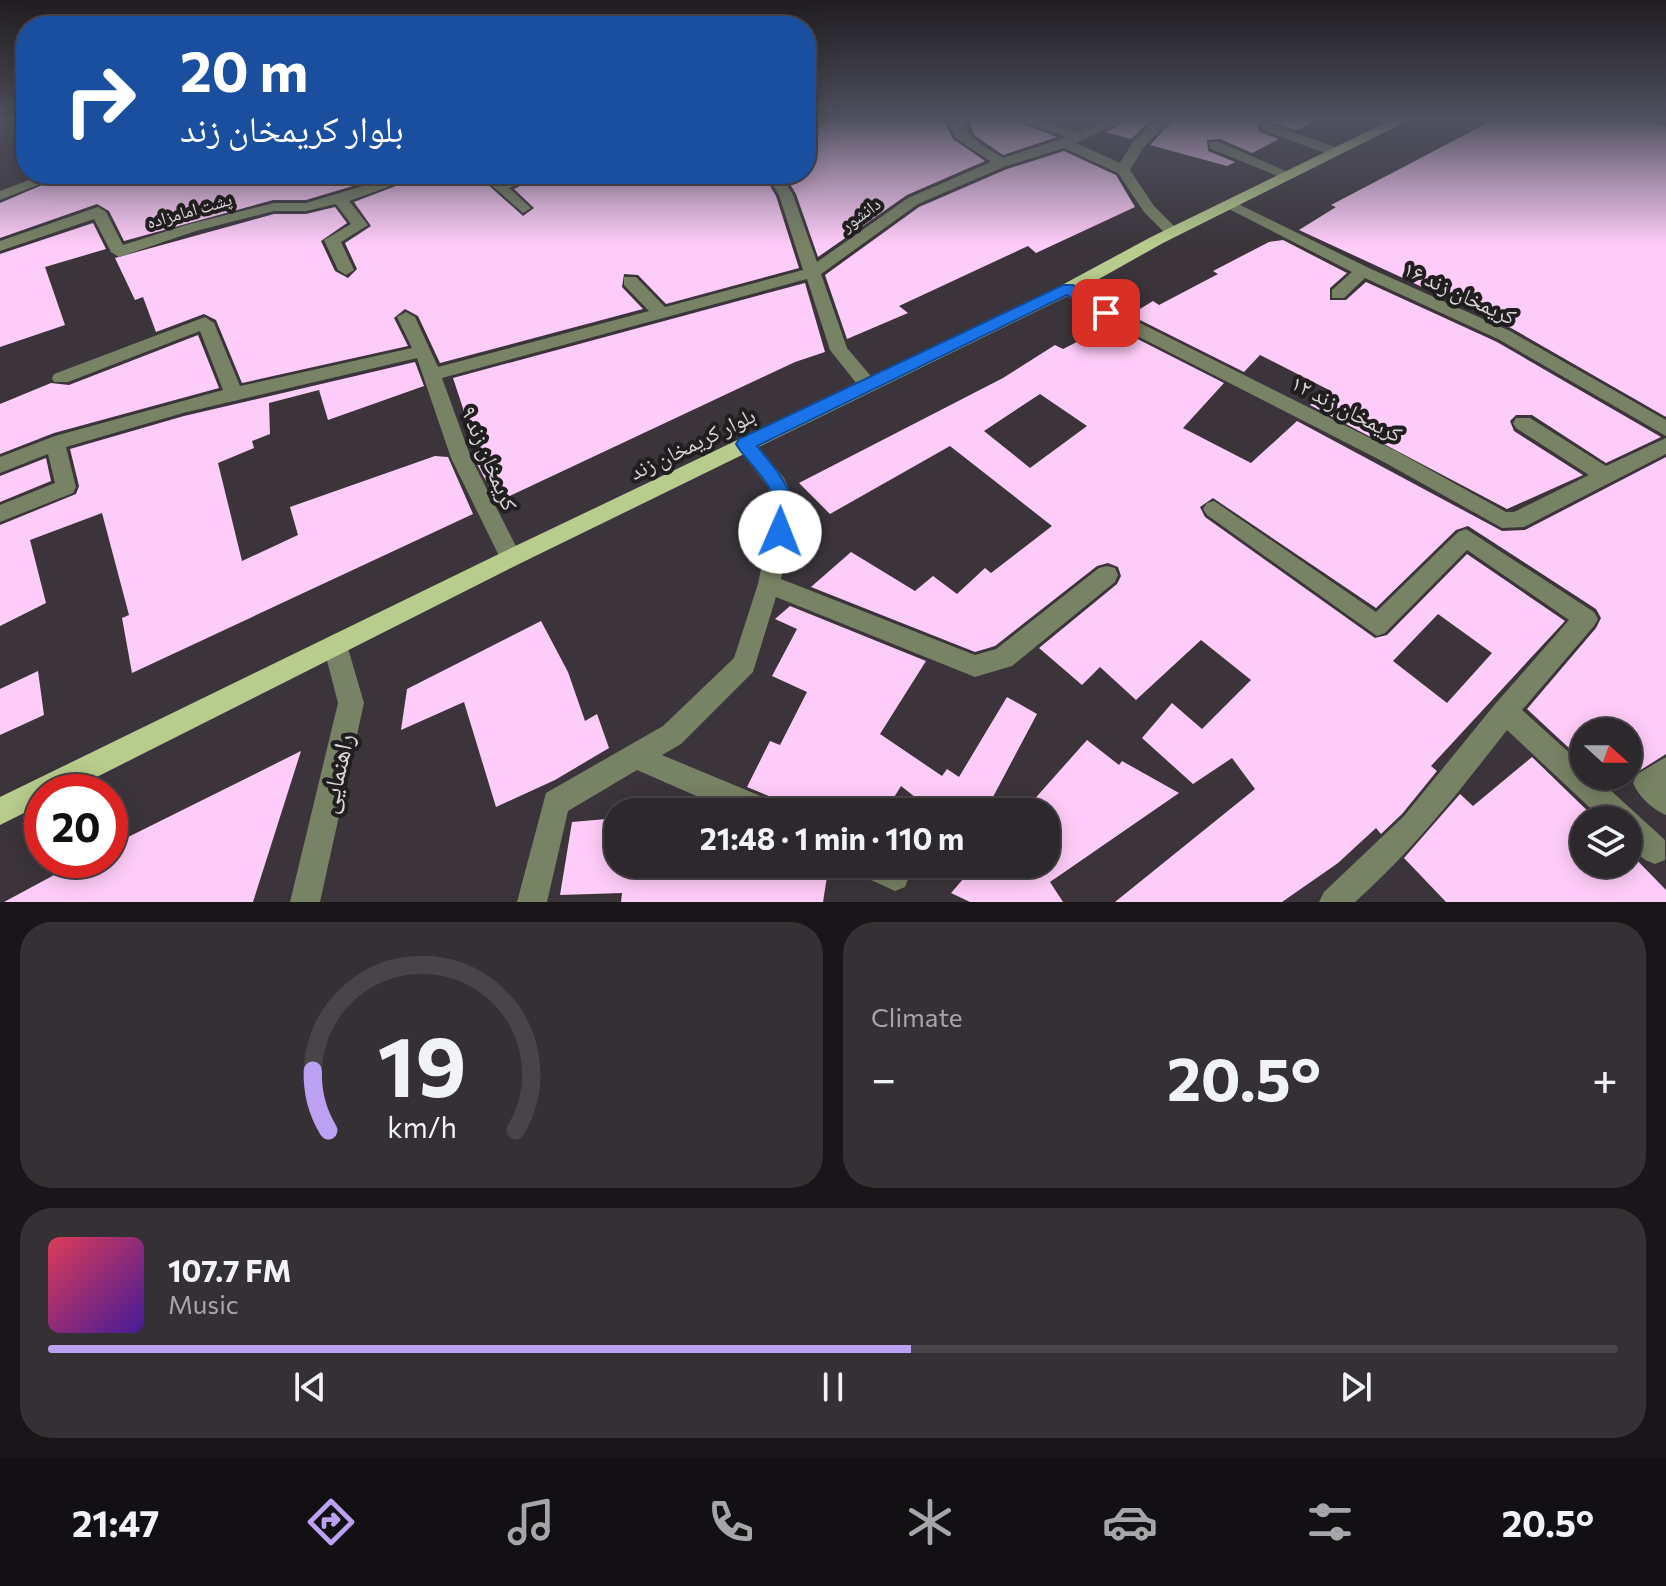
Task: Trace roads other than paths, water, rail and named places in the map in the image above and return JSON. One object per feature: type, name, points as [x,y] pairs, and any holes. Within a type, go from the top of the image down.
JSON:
[{"type":"main road","name":"بلوار کریمخان زند","points":[[0,811],[511,558],[1068,289],[1172,232],[1319,161]]},
{"type":"street","name":"دانشور","points":[[814,272],[913,201],[1007,161]]},
{"type":"street","points":[[1104,161],[1123,170],[1149,209],[1172,232]]},
{"type":"street","points":[[1123,170],[1128,161]]},
{"type":"street","points":[[1253,161],[1290,176]]},
{"type":"street","points":[[0,196],[32,184]]},
{"type":"street","name":"پشت امامزاده","points":[[0,246],[98,212],[119,252],[274,207],[306,207],[386,184]]},
{"type":"street","points":[[498,184],[523,208]]},
{"type":"street","points":[[500,186],[506,184]]},
{"type":"street","points":[[779,184],[814,272],[839,350],[868,385]]},
{"type":"street","points":[[340,199],[360,225],[332,240],[346,270]]},
{"type":"street","name":"کریمخان زند ۱۶","points":[[1230,204],[1363,271],[1504,335],[1666,429]]},
{"type":"street","points":[[1338,294],[1363,271]]},
{"type":"street","points":[[432,375],[814,272]]},
{"type":"street","points":[[630,281],[662,314]]},
{"type":"street","name":"کریمخان زند ۱۲","points":[[1068,289],[1106,313],[1389,456],[1502,520],[1516,521],[1666,445]]},
{"type":"street","name":"کریمخان زند ۹","points":[[406,317],[423,351],[461,458],[511,558]]},
{"type":"street","points":[[61,378],[205,323],[234,395]]},
{"type":"street","points":[[0,465],[55,443],[182,406],[423,351]]},
{"type":"street","points":[[1523,423],[1604,475]]},
{"type":"street","points":[[0,514],[66,487],[55,443]]},
{"type":"street","points":[[532,902],[556,803],[672,735],[744,664],[769,584],[785,505],[777,484],[745,444]]},
{"type":"street","points":[[1214,509],[1377,626],[1466,538],[1586,619],[1505,711],[1481,746],[1411,830],[1334,902]]},
{"type":"street","points":[[769,584],[975,666],[1003,658],[1107,575]]},
{"type":"street","name":"راهنمایی","points":[[305,902],[351,703],[335,645]]},
{"type":"street","points":[[1505,711],[1608,806]]},
{"type":"street","points":[[635,756],[732,798]]},
{"type":"street","points":[[1666,770],[1646,783],[1666,801]]},
{"type":"street","points":[[1642,838],[1655,850]]}]
